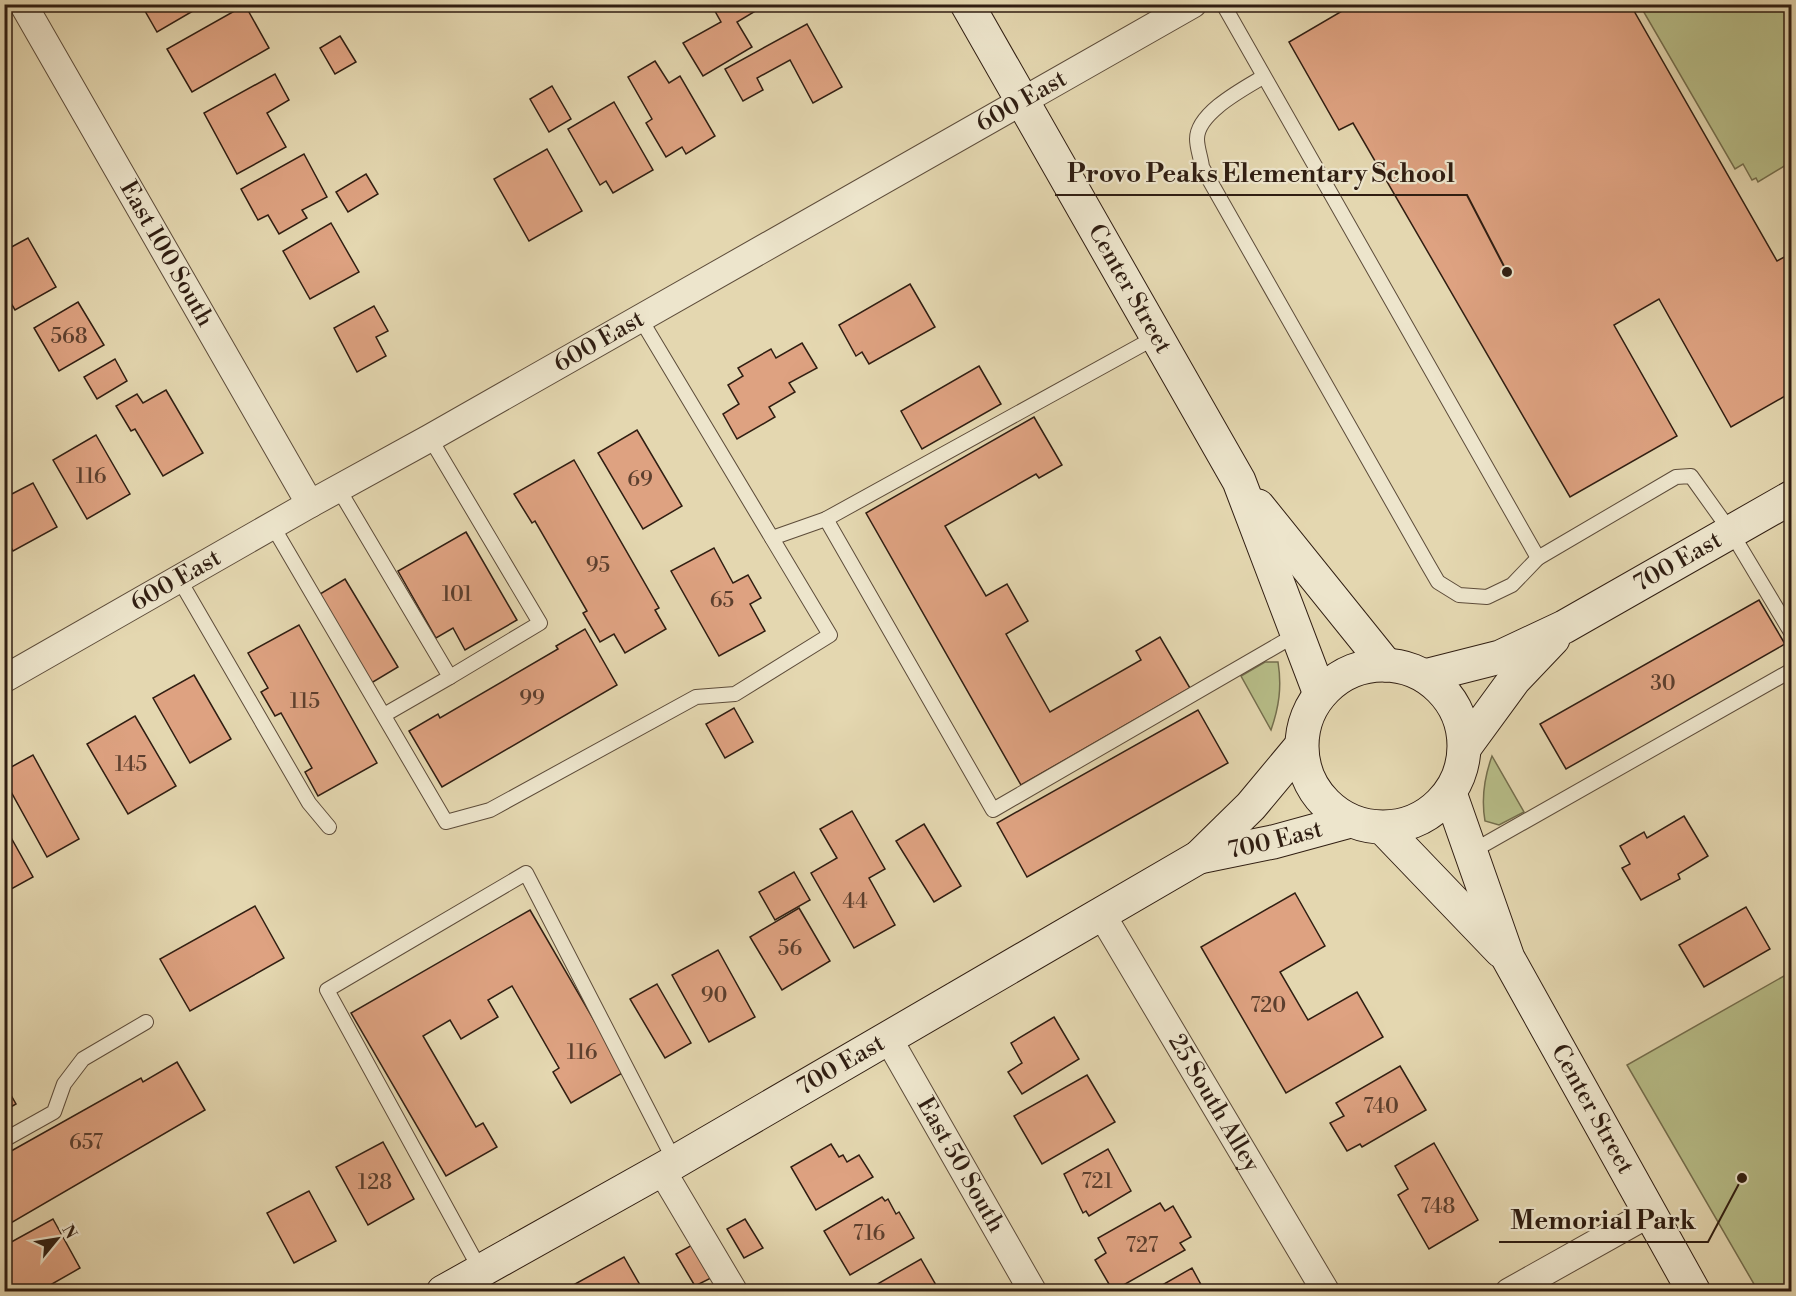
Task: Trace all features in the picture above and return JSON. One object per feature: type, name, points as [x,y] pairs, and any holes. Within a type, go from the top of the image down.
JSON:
[{"type":"street","name":"East 100 South","points":[[23,4],[310,504]]},
{"type":"street","name":"Center Street","points":[[967,4],[1239,481],[1386,664]]},
{"type":"street","name":"600 East","points":[[4,680],[272,525],[430,438],[1193,4]]},
{"type":"street","name":"Center Street","points":[[1239,481],[1320,694]]},
{"type":"street","name":"700 East","points":[[1425,676],[1500,657],[1564,627],[1791,497]]},
{"type":"street","name":"700 East","points":[[1465,747],[1514,680],[1564,627]]},
{"type":"street","points":[[1386,664],[1406,668],[1425,676],[1438,686],[1455,707],[1464,733],[1465,747],[1460,774],[1450,793],[1425,816],[1408,824],[1383,828],[1350,821],[1335,812],[1318,795],[1306,774],[1301,746],[1304,726],[1320,694],[1344,674],[1372,665],[1386,664]]},
{"type":"street","name":"700 East","points":[[443,1292],[668,1165],[1199,857],[1251,806],[1301,746]]},
{"type":"street","name":"Center Street","points":[[1450,793],[1508,958],[1694,1292]]},
{"type":"street","name":"700 East","points":[[1199,857],[1273,842],[1350,821]]},
{"type":"street","name":"Center Street","points":[[1383,828],[1508,958]]},
{"type":"street","name":"25 South Alley","points":[[1102,915],[1326,1292]]},
{"type":"street","name":"East 50 South","points":[[888,1038],[1033,1292]]},
{"type":"street","points":[[668,1165],[734,1292]]},
{"type":"street","points":[[1509,1292],[1650,1213]]},
{"type":"lane","points":[[1223,4],[1538,558]]},
{"type":"lane","points":[[1263,76],[1228,99],[1204,119],[1197,137],[1202,167],[1438,582],[1459,595],[1487,597],[1512,585],[1538,558],[1676,477],[1690,476],[1731,531],[1791,634]]},
{"type":"lane","points":[[272,525],[446,822],[490,810],[696,697],[735,694],[830,635],[640,318]]},
{"type":"lane","points":[[772,538],[826,519],[1156,337]]},
{"type":"lane","points":[[384,715],[540,623],[430,438]]},
{"type":"lane","points":[[338,488],[450,677]]},
{"type":"lane","points":[[826,519],[993,810],[1297,634]]},
{"type":"lane","points":[[179,579],[309,803],[329,827]]},
{"type":"lane","points":[[1471,852],[1791,670]]},
{"type":"lane","points":[[481,1271],[327,990],[526,873],[668,1165]]},
{"type":"lane","points":[[4,1140],[54,1112],[64,1084],[83,1059],[146,1022]]},
{"type":"green space","points":[[1649,4],[1791,5],[1792,150],[1786,155],[1786,165],[1758,182],[1756,178],[1752,180],[1743,164],[1735,169],[1642,9]]},
{"type":"green space","points":[[1265,662],[1278,662],[1280,680],[1279,697],[1271,730],[1241,676]]},
{"type":"green space","points":[[1492,756],[1524,812],[1499,825],[1485,821],[1483,804],[1487,772]]},
{"type":"green space","points":[[1791,972],[1791,1291],[1758,1291],[1627,1065]]},
{"type":"building","points":[[141,4],[205,4],[157,32]]},
{"type":"building","points":[[711,4],[767,4],[737,22],[752,47],[703,76],[683,43],[721,22]]},
{"type":"building","points":[[1354,4],[1630,4],[1777,261],[1792,253],[1792,392],[1731,427],[1659,299],[1614,325],[1677,436],[1570,497],[1353,123],[1339,130],[1289,42]]},
{"type":"building","points":[[245,5],[269,48],[192,92],[167,49]]},
{"type":"building","points":[[807,24],[842,87],[813,103],[790,60],[757,78],[763,90],[743,101],[725,69]]},
{"type":"building","points":[[340,36],[356,62],[335,74],[320,48]]},
{"type":"building","points":[[655,61],[669,83],[680,76],[715,136],[686,154],[682,147],[666,157],[646,123],[652,119],[628,77]]},
{"type":"building","points":[[275,74],[289,100],[267,113],[286,147],[237,174],[204,113]]},
{"type":"building","points":[[552,86],[571,119],[549,132],[530,99]]},
{"type":"building","points":[[614,102],[653,170],[613,193],[606,181],[600,185],[568,129]]},
{"type":"building","points":[[547,149],[582,211],[529,241],[494,179]]},
{"type":"building","points":[[304,154],[327,197],[302,210],[307,218],[279,234],[268,215],[258,220],[241,189]]},
{"type":"building","points":[[366,174],[378,194],[348,212],[336,192]]},
{"type":"building","points":[[331,223],[359,272],[310,299],[283,251]]},
{"type":"building","points":[[28,238],[56,287],[15,310],[8,298],[4,301],[4,251]]},
{"type":"building","points":[[910,284],[935,327],[869,364],[862,352],[856,356],[839,325]]},
{"type":"building","points":[[78,302],[104,345],[59,371],[34,328]]},
{"type":"building","points":[[374,306],[388,331],[376,337],[386,356],[357,372],[334,328]]},
{"type":"building","points":[[802,343],[817,368],[789,383],[795,392],[769,407],[775,417],[737,439],[723,414],[739,404],[728,385],[743,376],[738,368],[771,349],[776,358]]},
{"type":"building","points":[[115,359],[127,381],[97,399],[84,377]]},
{"type":"building","points":[[979,366],[1001,404],[922,449],[901,411]]},
{"type":"building","points":[[166,390],[203,453],[163,476],[135,429],[131,431],[116,406],[137,394],[143,403]]},
{"type":"building","points":[[1034,417],[1062,465],[1039,478],[1036,474],[945,526],[986,596],[1007,584],[1028,621],[1006,634],[1050,712],[1141,660],[1136,651],[1160,637],[1190,688],[1021,785],[866,513]]},
{"type":"building","points":[[637,430],[682,506],[643,529],[598,453]]},
{"type":"building","points":[[96,435],[130,494],[87,519],[53,460]]},
{"type":"building","points":[[574,460],[659,608],[655,610],[666,629],[625,653],[614,634],[600,642],[583,613],[587,611],[535,521],[532,523],[514,494]]},
{"type":"building","points":[[33,483],[57,527],[13,551],[4,535],[4,498]]},
{"type":"building","points":[[466,532],[517,620],[465,650],[453,628],[436,638],[398,571]]},
{"type":"building","points":[[714,548],[733,583],[748,575],[761,598],[750,604],[765,631],[719,656],[671,571]]},
{"type":"building","points":[[345,579],[398,667],[363,688],[310,600]]},
{"type":"building","points":[[1759,600],[1785,644],[1566,769],[1540,724]]},
{"type":"building","points":[[299,625],[377,763],[318,796],[305,772],[312,768],[281,713],[275,716],[261,692],[268,688],[248,653]]},
{"type":"building","points":[[585,629],[617,685],[442,787],[409,731],[438,714],[440,718],[558,649],[556,646]]},
{"type":"building","points":[[194,675],[231,739],[190,763],[153,698]]},
{"type":"building","points":[[734,708],[753,742],[725,758],[706,724]]},
{"type":"building","points":[[1198,710],[1228,763],[1027,877],[997,823]]},
{"type":"building","points":[[135,716],[176,786],[128,814],[87,744]]},
{"type":"building","points":[[33,755],[79,839],[47,857],[4,779],[4,771]]},
{"type":"building","points":[[852,811],[885,869],[869,878],[895,925],[854,948],[811,873],[837,858],[820,829]]},
{"type":"building","points":[[1684,816],[1708,856],[1678,874],[1680,879],[1641,900],[1622,868],[1630,864],[1620,846],[1644,832],[1647,838]]},
{"type":"building","points":[[924,824],[961,886],[934,902],[896,841]]},
{"type":"building","points":[[4,825],[33,877],[4,893]]},
{"type":"building","points":[[794,872],[810,900],[775,920],[759,892]]},
{"type":"building","points":[[1295,893],[1325,946],[1280,972],[1308,1020],[1357,992],[1383,1037],[1286,1093],[1201,947]]},
{"type":"building","points":[[255,906],[284,958],[190,1011],[160,959]]},
{"type":"building","points":[[1746,907],[1770,949],[1704,987],[1679,945]]},
{"type":"building","points":[[799,908],[830,961],[782,990],[750,937]]},
{"type":"building","points":[[530,910],[624,1072],[571,1103],[553,1072],[559,1068],[512,986],[488,1000],[498,1017],[461,1039],[450,1020],[423,1036],[476,1127],[483,1123],[497,1147],[446,1176],[351,1013]]},
{"type":"building","points":[[718,950],[755,1017],[709,1042],[672,975]]},
{"type":"building","points":[[657,984],[691,1043],[665,1058],[630,999]]},
{"type":"building","points":[[1054,1017],[1079,1059],[1022,1094],[1008,1072],[1022,1063],[1011,1043]]},
{"type":"building","points":[[177,1062],[205,1110],[4,1227],[4,1155],[141,1078],[143,1082]]},
{"type":"building","points":[[1400,1066],[1426,1110],[1362,1147],[1360,1144],[1347,1151],[1330,1123],[1344,1116],[1336,1103]]},
{"type":"building","points":[[1087,1075],[1115,1122],[1042,1164],[1014,1116]]},
{"type":"building","points":[[4,1083],[16,1104],[4,1111]]},
{"type":"building","points":[[383,1142],[414,1199],[368,1225],[336,1167]]},
{"type":"building","points":[[1434,1143],[1478,1220],[1429,1249],[1398,1195],[1408,1189],[1395,1166]]},
{"type":"building","points":[[831,1144],[839,1157],[843,1155],[847,1162],[859,1155],[873,1177],[816,1210],[791,1167]]},
{"type":"building","points":[[1108,1149],[1131,1191],[1089,1216],[1086,1211],[1083,1213],[1064,1174]]},
{"type":"building","points":[[309,1191],[336,1241],[294,1263],[267,1213]]},
{"type":"building","points":[[882,1197],[885,1201],[888,1199],[896,1214],[899,1212],[914,1238],[850,1275],[824,1231]]},
{"type":"building","points":[[1160,1203],[1165,1211],[1173,1206],[1191,1237],[1180,1243],[1185,1250],[1113,1291],[1095,1260],[1106,1253],[1098,1238]]},
{"type":"building","points":[[53,1219],[80,1268],[38,1292],[4,1292],[4,1246]]},
{"type":"building","points":[[745,1219],[763,1248],[744,1258],[727,1229]]},
{"type":"building","points":[[694,1244],[713,1277],[695,1286],[676,1254]]},
{"type":"building","points":[[624,1257],[644,1292],[568,1292],[566,1289]]},
{"type":"building","points":[[921,1259],[940,1292],[877,1292],[874,1286]]},
{"type":"building","points":[[1192,1268],[1205,1292],[1150,1292]]},
{"type":"place","name":"Provo Peaks Elementary School","points":[[1507,272]]},
{"type":"place","name":"Memorial Park","points":[[1742,1178]]}]
